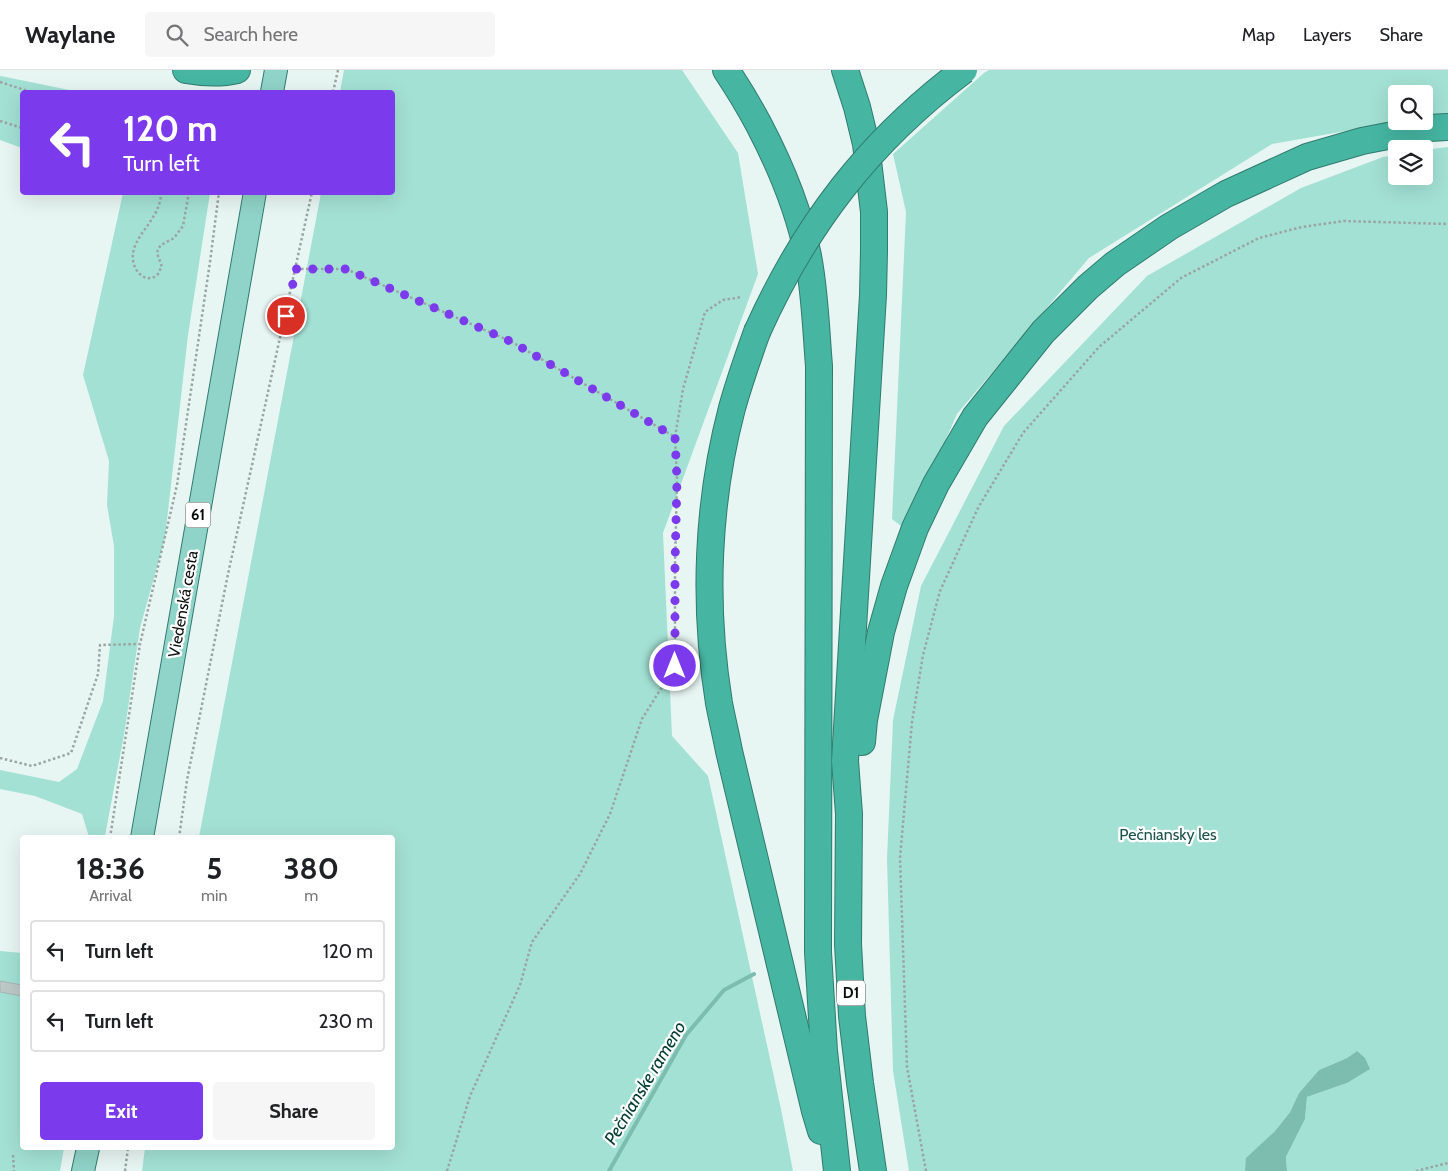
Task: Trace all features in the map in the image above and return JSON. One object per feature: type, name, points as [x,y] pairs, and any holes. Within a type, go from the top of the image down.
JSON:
[{"type":"highway","points":[[186,70],[224,73],[237,70]]},
{"type":"highway","points":[[726,70],[738,86],[759,125],[788,188],[800,223],[808,256],[815,311],[819,366],[818,952],[824,1051],[837,1171]]},
{"type":"highway","points":[[845,70],[858,107],[866,144],[874,222],[873,295],[844,761],[849,814]]},
{"type":"highway","points":[[832,1171],[815,1111],[719,702],[713,656],[710,582],[714,508],[722,455],[732,409],[757,332],[792,262],[825,210],[869,155],[895,127],[964,70]]},
{"type":"highway","points":[[849,814],[861,762],[864,720],[881,632],[894,586],[915,528],[936,484],[975,417],[1036,340],[1088,287],[1115,264],[1169,227],[1226,194],[1307,157],[1362,141],[1429,128],[1448,127]]},
{"type":"highway","name":"D1","points":[[849,814],[848,944],[852,1007],[860,1082],[873,1171]]},
{"type":"main road","points":[[272,90],[276,70]]},
{"type":"main road","name":"Viedenská cesta","points":[[143,835],[254,195]]},
{"type":"main road","points":[[84,1171],[88,1150]]},
{"type":"path","points":[[334,90],[338,70]]},
{"type":"path","points":[[0,82],[24,90]]},
{"type":"path","points":[[0,121],[20,127]]},
{"type":"path","points":[[161,195],[158,210],[138,240],[133,253],[135,268],[139,274],[146,278],[151,278],[157,274],[162,267],[157,254],[158,249],[161,245],[174,238],[183,226],[188,195]]},
{"type":"path","points":[[110,835],[140,644],[177,485],[219,195]]},
{"type":"path","points":[[179,835],[187,780],[228,574],[311,195]]},
{"type":"path","points":[[926,1171],[907,1067],[900,858],[912,722],[923,655],[940,591],[978,508],[1023,433],[1086,361],[1099,347],[1181,278],[1259,238],[1302,226],[1344,221],[1448,224]]},
{"type":"path","points":[[296,269],[346,269],[503,338],[675,437]]},
{"type":"path","points":[[447,1171],[470,1096],[520,985],[532,942],[580,874],[610,814],[642,719],[675,666],[677,480],[675,437],[683,389],[705,312],[723,300],[742,297]]},
{"type":"path","points":[[0,758],[32,766],[71,753],[98,674],[100,646],[140,644]]},
{"type":"path","points":[[125,1171],[128,1150]]},
{"type":"path","points":[[13,1155],[14,1171]]},
{"type":"path","points":[[1416,1171],[1448,1163]]},
{"type":"green space","points":[[344,70],[682,70],[738,153],[758,274],[663,533],[672,736],[708,776],[793,1171],[142,1171],[145,1150],[395,1150],[395,835],[199,835],[321,195],[395,195],[395,90],[340,90]]},
{"type":"green space","points":[[989,70],[1448,70],[1448,113],[1433,116],[1433,85],[1388,85],[1388,124],[1272,144],[1089,258],[957,414],[906,530],[892,519],[906,212],[893,154]]},
{"type":"green space","points":[[0,76],[69,90],[20,90],[20,147],[0,140]]},
{"type":"green space","name":"Pečniansky les","points":[[1448,147],[1448,1171],[1287,1171],[1286,1157],[1305,1119],[1307,1097],[1347,1083],[1357,1051],[1347,1058],[1319,1070],[1299,1093],[1290,1112],[1275,1131],[1247,1158],[1245,1171],[909,1171],[893,1071],[887,859],[893,720],[921,586],[1004,426],[1147,276],[1301,188],[1383,157],[1388,156],[1388,185],[1433,185],[1433,149]]},
{"type":"green space","points":[[123,195],[210,195],[188,335],[165,538],[140,628],[124,735],[105,835],[88,835],[82,814],[35,796],[0,789],[0,770],[59,782],[77,769],[103,701],[114,616],[114,546],[107,505],[109,461],[83,375]]},
{"type":"green space","points":[[0,951],[20,953],[20,1150],[64,1150],[60,1171],[0,1171]]},
{"type":"shaded area","points":[[1357,1051],[1365,1058],[1370,1069],[1347,1083],[1307,1097],[1305,1119],[1286,1157],[1287,1171],[1245,1171],[1246,1158],[1275,1131],[1290,1112],[1299,1093],[1319,1070],[1347,1058]]},
{"type":"building","points":[[0,981],[20,985],[20,996],[0,992]]},
{"type":"waterway","name":"Pečnianske rameno","points":[[609,1171],[686,1035],[724,990],[754,974]]},
{"type":"route","points":[[286,316],[296,269],[346,269],[512,342],[675,437],[677,480],[675,666]]}]
